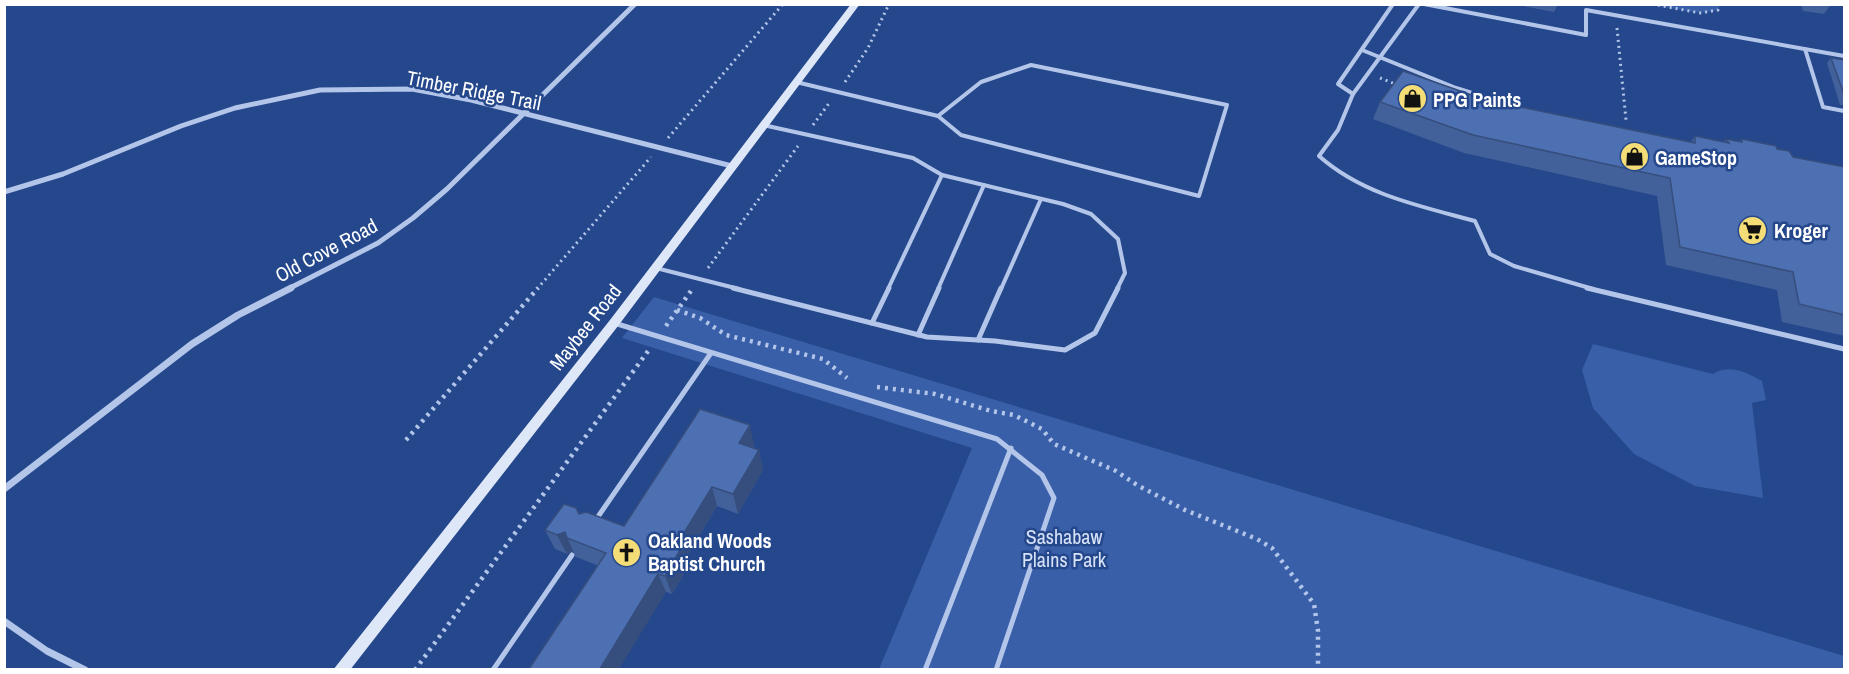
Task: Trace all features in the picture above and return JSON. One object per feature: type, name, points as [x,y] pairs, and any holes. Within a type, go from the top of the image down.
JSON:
[{"type":"main road","name":"Maybee Road","points":[[340,669],[614,323],[856,4]]},
{"type":"street","name":"Old Cove Road","points":[[4,489],[192,344],[238,315],[378,243],[413,218],[447,189],[635,4]]},
{"type":"street","name":"Timber Ridge Trail","points":[[4,192],[63,174],[171,130],[235,108],[320,90],[412,89],[471,100],[732,166]]},
{"type":"street","points":[[5,622],[47,651],[85,669]]},
{"type":"lane","points":[[1353,94],[1338,84],[1393,4]]},
{"type":"lane","points":[[1419,4],[1353,94],[1338,130],[1319,156],[1330,168],[1374,190],[1475,221],[1490,254],[1514,266],[1568,283],[1845,349]]},
{"type":"lane","points":[[1424,4],[1586,35],[1586,10],[1845,56]]},
{"type":"lane","points":[[1805,49],[1822,107],[1845,111]]},
{"type":"lane","points":[[1362,50],[1414,73],[1490,100],[1524,108]]},
{"type":"lane","points":[[796,82],[938,116],[961,135],[1198,196],[1227,105],[1031,66],[981,82],[938,116]]},
{"type":"lane","points":[[656,268],[918,335],[1065,350],[1095,333],[1125,273],[1118,239],[1091,214],[1041,199],[942,175],[913,158],[763,125]]},
{"type":"lane","points":[[872,323],[942,175]]},
{"type":"lane","points":[[918,335],[984,185]]},
{"type":"lane","points":[[978,340],[1041,199]]},
{"type":"lane","points":[[614,323],[998,439],[1042,475],[1054,498],[996,669]]},
{"type":"lane","points":[[590,529],[711,353]]},
{"type":"lane","points":[[926,669],[1011,448]]},
{"type":"lane","points":[[493,669],[572,555]]},
{"type":"path","points":[[406,440],[783,4]]},
{"type":"path","points":[[415,669],[837,92],[868,48],[889,4]]},
{"type":"path","points":[[1652,4],[1700,13],[1718,10],[1720,4]]},
{"type":"path","points":[[1617,19],[1626,120]]},
{"type":"path","points":[[1378,77],[1403,87]]},
{"type":"green space","points":[[1720,4],[1718,10],[1700,13],[1652,5]]},
{"type":"green space","name":"Sashabaw Plains Park","points":[[654,297],[1844,656],[1844,669],[879,669],[972,448],[622,338]]},
{"type":"green space","points":[[1593,344],[1713,374],[1731,369],[1738,370],[1762,381],[1766,400],[1752,403],[1763,498],[1695,486],[1634,454],[1593,408],[1582,370]]},
{"type":"building","points":[[1831,58],[1845,60],[1845,97]]},
{"type":"building","points":[[1403,71],[1486,100],[1695,143],[1695,136],[1729,143],[1726,139],[1742,142],[1742,139],[1776,146],[1777,149],[1789,151],[1793,157],[1845,167],[1845,315],[1799,304],[1793,272],[1680,247],[1670,178],[1473,135],[1380,102]]},
{"type":"building","name":"Oakland Woods Baptist Church","points":[[700,409],[750,425],[739,443],[759,450],[733,494],[712,487],[676,546],[681,548],[665,576],[658,574],[600,669],[529,669],[606,553],[567,538],[565,532],[557,535],[545,530],[564,504],[576,508],[579,514],[586,512],[624,526]]},
{"type":"place","name":"PPG Paints","points":[[1412,99]]},
{"type":"place","name":"GameStop","points":[[1634,157]]},
{"type":"place","name":"Kroger","points":[[1753,230]]},
{"type":"place","name":"Oakland Woods Baptist Church","points":[[627,552]]}]
